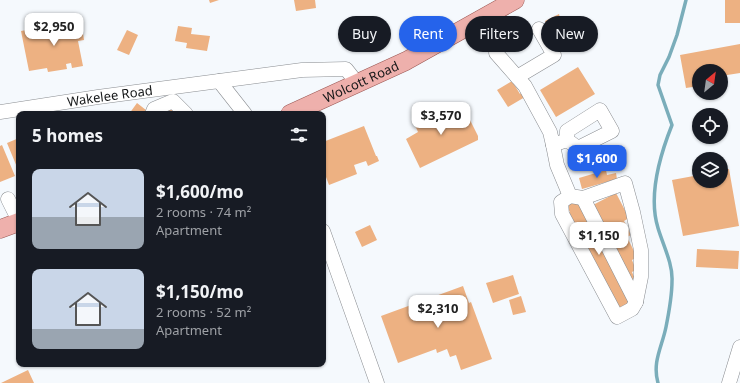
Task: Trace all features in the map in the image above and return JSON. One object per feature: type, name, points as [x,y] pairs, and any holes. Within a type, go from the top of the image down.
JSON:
[{"type":"main road","name":"Wolcott Road","points":[[296,111],[406,61],[507,2]]},
{"type":"main road","points":[[0,229],[16,222]]},
{"type":"street","points":[[517,77],[554,56],[539,29]]},
{"type":"street","points":[[496,53],[525,86],[550,132],[557,165],[636,302]]},
{"type":"street","name":"Wakelee Road","points":[[34,111],[219,81],[302,70],[346,69],[357,83]]},
{"type":"street","points":[[219,81],[243,111]]},
{"type":"street","points":[[153,111],[154,109],[173,101],[183,111]]},
{"type":"street","name":"Wakelee Road","points":[[0,112],[16,112]]},
{"type":"street","points":[[553,145],[567,140]]},
{"type":"street","points":[[624,183],[633,212],[641,250],[640,277],[636,302],[632,309],[617,317],[562,214],[560,202],[576,197],[624,183]]},
{"type":"street","points":[[9,198],[16,214]]},
{"type":"street","points":[[326,240],[376,383]]},
{"type":"street","points":[[729,383],[740,347]]},
{"type":"building","points":[[209,0],[219,0],[210,3]]},
{"type":"building","points":[[294,0],[315,0],[316,8],[296,11]]},
{"type":"building","points":[[725,0],[740,0],[740,23],[725,23]]},
{"type":"building","points":[[81,20],[84,40],[78,41],[83,66],[72,68],[71,63],[66,64],[67,69],[48,72],[47,68],[29,71],[21,31]]},
{"type":"building","points":[[178,26],[192,28],[191,34],[210,36],[207,51],[186,48],[187,43],[175,41]]},
{"type":"building","points":[[127,30],[138,35],[129,55],[117,50]]},
{"type":"building","points":[[740,44],[740,73],[728,75],[728,64],[692,64],[692,87],[686,88],[680,55]]},
{"type":"building","points":[[578,67],[595,94],[556,117],[540,90]]},
{"type":"building","points":[[512,81],[520,94],[522,92],[525,97],[508,107],[497,90]]},
{"type":"building","points":[[137,103],[146,110],[145,111],[131,111]]},
{"type":"building","points":[[172,103],[175,111],[160,111]]},
{"type":"building","points":[[436,109],[441,121],[463,110],[464,113],[466,112],[478,136],[478,140],[420,168],[406,139],[418,132],[413,121]]},
{"type":"building","points":[[364,126],[379,161],[368,166],[366,161],[354,165],[357,174],[329,185],[326,177],[326,141]]},
{"type":"building","points":[[16,139],[16,165],[7,143]]},
{"type":"building","points":[[2,145],[15,176],[0,182],[0,146]]},
{"type":"building","points":[[728,169],[739,226],[683,236],[672,180],[692,176],[692,188],[728,188]]},
{"type":"building","points":[[606,170],[607,175],[616,173],[617,179],[582,189],[579,178]]},
{"type":"building","points":[[616,193],[629,218],[624,221],[631,235],[627,237],[637,257],[632,260],[636,270],[632,272],[635,279],[631,281],[591,206]]},
{"type":"building","points":[[576,199],[632,301],[617,309],[568,214],[570,212],[566,205]]},
{"type":"building","points":[[370,225],[377,240],[362,247],[355,232]]},
{"type":"building","points":[[697,249],[739,251],[738,269],[696,267]]},
{"type":"building","points":[[513,275],[519,294],[493,303],[486,283]]},
{"type":"building","points":[[463,286],[469,303],[471,302],[492,359],[461,370],[456,355],[450,357],[447,349],[437,353],[436,349],[398,363],[381,316]]},
{"type":"building","points":[[521,296],[526,312],[513,315],[509,300]]},
{"type":"building","points":[[28,370],[34,383],[1,383]]},
{"type":"waterway","points":[[658,383],[656,368],[668,316],[672,281],[671,268],[658,228],[654,203],[660,162],[672,125],[658,85],[660,75],[669,57],[677,35],[686,0]]}]
